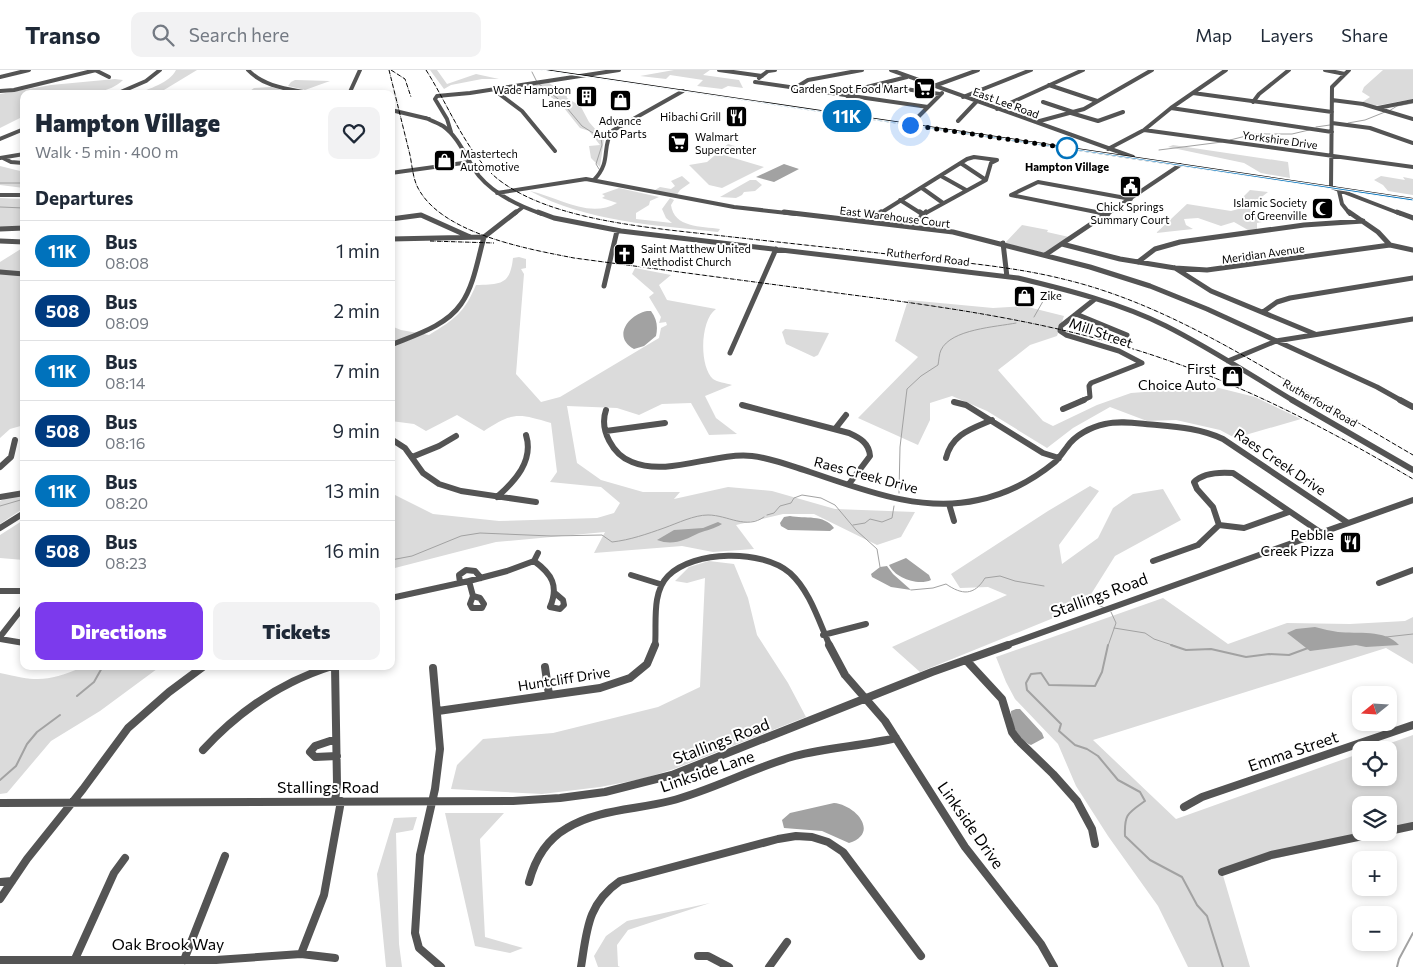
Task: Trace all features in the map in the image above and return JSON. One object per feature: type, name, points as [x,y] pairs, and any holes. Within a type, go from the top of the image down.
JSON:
[{"type":"main road","points":[[543,70],[1413,199]]},
{"type":"main road","points":[[1093,152],[1142,159]]},
{"type":"main road","points":[[1351,196],[1348,193],[1358,191]]},
{"type":"street","points":[[0,77],[29,70]]},
{"type":"street","points":[[0,91],[14,90],[95,70],[109,76]]},
{"type":"street","points":[[128,90],[160,70]]},
{"type":"street","points":[[248,70],[256,78],[268,83],[296,90]]},
{"type":"street","points":[[351,90],[360,70]]},
{"type":"street","points":[[450,132],[447,121],[435,99],[436,97],[494,90],[619,70]]},
{"type":"street","points":[[713,76],[720,70],[762,76]]},
{"type":"street","points":[[775,70],[762,76],[755,82],[928,107]]},
{"type":"street","points":[[796,88],[808,80],[862,70]]},
{"type":"street","points":[[893,71],[901,70]]},
{"type":"street","points":[[934,86],[978,70]]},
{"type":"street","points":[[963,97],[1031,70]]},
{"type":"street","points":[[996,109],[1083,70]]},
{"type":"street","points":[[1034,123],[1084,108],[1152,70]]},
{"type":"street","points":[[1110,153],[1226,70]]},
{"type":"street","points":[[1253,102],[1259,94],[1289,70]]},
{"type":"street","points":[[1325,70],[1345,74]]},
{"type":"street","points":[[1349,70],[1333,84],[1332,187],[1351,196],[1413,218]]},
{"type":"street","name":"East Lee Road","points":[[893,71],[1110,153]]},
{"type":"street","points":[[831,113],[859,89],[909,76]]},
{"type":"street","points":[[874,85],[940,94]]},
{"type":"street","points":[[1049,85],[1097,101]]},
{"type":"street","points":[[494,90],[522,111],[556,151]]},
{"type":"street","points":[[910,125],[944,90]]},
{"type":"street","points":[[594,180],[605,167],[607,140],[612,131],[683,91]]},
{"type":"street","points":[[1193,92],[1332,112]]},
{"type":"street","points":[[1332,100],[1376,108],[1413,119]]},
{"type":"street","points":[[1376,108],[1413,101]]},
{"type":"street","points":[[958,121],[976,102]]},
{"type":"street","points":[[1042,102],[1099,121],[1123,112]]},
{"type":"street","points":[[1171,108],[1332,132]]},
{"type":"street","name":"Rutherford Road","points":[[395,111],[426,118],[436,122],[450,132],[482,181],[497,193],[523,207],[567,221],[617,231],[1007,277],[1052,285],[1096,299],[1155,320],[1413,470]]},
{"type":"street","points":[[436,122],[443,120],[443,115]]},
{"type":"street","points":[[436,122],[447,121]]},
{"type":"street","points":[[1332,123],[1370,128],[1412,143]]},
{"type":"street","name":"Yorkshire Drive","points":[[1144,130],[1413,167]]},
{"type":"street","points":[[0,139],[20,131]]},
{"type":"street","points":[[1400,146],[1412,143]]},
{"type":"street","points":[[2,158],[20,155]]},
{"type":"street","points":[[877,215],[968,159],[974,157],[997,160],[991,163],[986,180],[923,214],[912,226]]},
{"type":"street","points":[[2,158],[20,163]]},
{"type":"street","points":[[395,172],[470,162]]},
{"type":"street","points":[[962,164],[986,180]]},
{"type":"street","points":[[1045,255],[1180,165]]},
{"type":"street","points":[[941,176],[966,190]]},
{"type":"street","name":"East Warehouse Court","points":[[497,193],[574,179],[594,180],[736,208],[912,226],[962,234],[1110,272],[1207,309],[1276,341]]},
{"type":"street","points":[[1108,214],[1011,195],[1038,182],[1131,199]]},
{"type":"street","points":[[922,188],[943,203]]},
{"type":"street","points":[[1339,191],[1338,198],[1342,206],[1378,232],[1390,245],[1413,250]]},
{"type":"street","points":[[0,195],[20,195]]},
{"type":"street","points":[[900,200],[923,214]]},
{"type":"street","points":[[395,344],[434,326],[452,314],[462,303],[469,287],[484,237],[523,207]]},
{"type":"street","points":[[395,218],[421,215],[471,237]]},
{"type":"street","points":[[1138,262],[1155,249],[1180,242],[1304,225],[1363,221]]},
{"type":"street","points":[[0,229],[20,228]]},
{"type":"street","points":[[604,286],[617,231]]},
{"type":"street","points":[[395,239],[484,237]]},
{"type":"street","points":[[0,241],[20,242]]},
{"type":"street","points":[[1003,243],[1007,277]]},
{"type":"street","name":"Meridian Avenue","points":[[1062,244],[1102,255],[1175,268],[1223,270],[1390,245]]},
{"type":"street","points":[[730,353],[776,250]]},
{"type":"street","points":[[1175,268],[1204,288],[1316,335]]},
{"type":"street","points":[[0,272],[20,274]]},
{"type":"street","points":[[1263,312],[1278,302],[1290,298],[1413,278]]},
{"type":"street","name":"Mill Street","points":[[1063,409],[1090,397],[1089,386],[1091,383],[1142,363],[1139,359],[1128,354],[1059,330],[1061,326],[1096,299]]},
{"type":"street","points":[[1076,314],[1127,334]]},
{"type":"street","points":[[1228,361],[1276,341],[1413,319]]},
{"type":"street","points":[[1276,341],[1368,383],[1413,407]]},
{"type":"street","points":[[954,402],[966,405],[1043,453],[1059,458]]},
{"type":"street","points":[[742,405],[835,429],[860,438],[866,443],[870,451],[869,459],[849,484]]},
{"type":"street","name":"Raes Creek Drive","points":[[606,410],[603,421],[610,444],[615,452],[637,463],[669,466],[746,455],[910,501],[949,504],[979,501],[1006,492],[1059,458],[1074,440],[1102,424],[1125,422],[1194,428],[1216,435],[1229,442],[1348,523]]},
{"type":"street","points":[[835,429],[846,415]]},
{"type":"street","points":[[946,458],[947,448],[954,439],[962,433],[992,420]]},
{"type":"street","points":[[606,431],[665,423]]},
{"type":"street","points":[[497,497],[525,463],[528,449],[526,434]]},
{"type":"street","points":[[412,457],[439,446],[456,436]]},
{"type":"street","points":[[0,467],[11,457],[15,440]]},
{"type":"street","points":[[395,441],[402,445],[423,473],[440,484],[461,491],[536,502]]},
{"type":"street","points":[[1219,526],[1212,505],[1193,484],[1198,478],[1218,472],[1228,472],[1237,475],[1320,532]]},
{"type":"street","points":[[0,497],[20,494]]},
{"type":"street","name":"Stallings Road","points":[[0,803],[432,802],[554,799],[594,794],[637,785],[694,768],[966,660],[1413,500]]},
{"type":"street","points":[[949,504],[954,521]]},
{"type":"street","points":[[1219,526],[1244,528],[1289,512]]},
{"type":"street","points":[[0,528],[20,516]]},
{"type":"street","points":[[1153,561],[1202,544],[1211,537],[1219,526]]},
{"type":"street","points":[[395,597],[481,578],[534,561],[538,553]]},
{"type":"street","points":[[631,575],[660,584],[676,569],[698,560],[735,556],[766,560],[783,568],[795,578],[842,670],[866,699]]},
{"type":"street","points":[[534,561],[550,575],[556,594]]},
{"type":"street","points":[[460,582],[459,575],[466,570],[475,571],[481,578]]},
{"type":"street","points":[[1379,583],[1413,570]]},
{"type":"street","points":[[469,581],[473,596]]},
{"type":"street","name":"Huntcliff Drive","points":[[438,711],[614,684],[632,676],[646,666],[653,656],[656,646],[656,602],[660,584]]},
{"type":"street","points":[[0,591],[20,591]]},
{"type":"street","points":[[20,611],[0,638],[20,642]]},
{"type":"street","points":[[824,635],[866,624]]},
{"type":"street","points":[[966,660],[1002,699],[1012,732],[1018,740],[1074,797],[1095,832],[1095,844]]},
{"type":"street","points":[[546,667],[549,695]]},
{"type":"street","points":[[433,668],[441,741],[432,802],[420,855],[416,888],[415,933],[419,948],[441,967]]},
{"type":"street","points":[[0,899],[47,832],[128,728],[169,692],[199,670]]},
{"type":"street","points":[[204,750],[219,732],[259,700],[300,679],[324,670]]},
{"type":"street","points":[[301,954],[324,894],[338,801],[334,670]]},
{"type":"street","name":"Linkside Drive","points":[[866,699],[883,718],[956,834],[1041,944],[1054,967]]},
{"type":"street","name":"Emma Street","points":[[1184,807],[1202,797],[1413,724]]},
{"type":"street","name":"Linkside Lane","points":[[529,882],[534,862],[545,845],[559,832],[577,822],[686,796],[795,756],[896,738]]},
{"type":"street","points":[[336,739],[315,746],[310,752],[315,757],[337,756]]},
{"type":"street","points":[[1397,829],[1413,826]]},
{"type":"street","points":[[581,967],[594,904],[610,887],[620,881],[778,839],[804,835],[826,841],[843,852],[920,956]]},
{"type":"street","points":[[1222,872],[1271,855],[1352,838]]},
{"type":"street","points":[[184,960],[225,856]]},
{"type":"street","points":[[75,959],[114,873],[125,858]]},
{"type":"street","points":[[0,882],[12,881]]},
{"type":"street","points":[[769,967],[788,942]]},
{"type":"street","name":"Oak Brook Way","points":[[0,960],[184,960],[301,954],[335,958]]},
{"type":"street","points":[[698,956],[708,956],[729,967]]},
{"type":"shaded area","points":[[176,70],[197,70],[164,90],[147,90],[164,82]]},
{"type":"shaded area","points":[[430,70],[437,70],[447,84],[476,74],[499,79],[482,79],[451,85],[444,89]]},
{"type":"shaded area","points":[[674,70],[710,70],[703,75],[739,80],[743,88],[728,86],[722,89],[697,86],[703,80],[670,75],[666,79],[640,76]]},
{"type":"shaded area","points":[[1383,70],[1413,70],[1413,99],[1375,106],[1361,103],[1370,97],[1362,92],[1364,87]]},
{"type":"shaded area","points":[[115,79],[123,80],[114,87],[106,90],[23,90],[51,85]]},
{"type":"shaded area","points":[[295,80],[330,81],[305,90],[288,86]]},
{"type":"shaded area","points":[[549,83],[577,104],[594,101],[581,107],[589,122],[604,139],[600,167],[591,158],[589,146],[600,145],[589,131],[580,128],[560,103],[532,85]]},
{"type":"shaded area","points":[[271,87],[280,90],[251,90],[254,88]]},
{"type":"shaded area","points":[[20,90],[20,118],[0,128],[0,94]]},
{"type":"shaded area","points":[[728,144],[738,147],[727,156],[764,167],[722,188],[709,185],[689,165],[707,162]]},
{"type":"shaded area","points":[[1173,145],[1288,162],[1290,178],[1261,173],[1244,163],[1168,147]]},
{"type":"shaded area","points":[[784,164],[799,169],[774,182],[756,177]]},
{"type":"shaded area","points":[[0,166],[20,171],[20,188],[0,185]]},
{"type":"shaded area","points":[[682,176],[690,183],[680,190],[676,196],[655,190],[660,187],[671,189],[675,186],[671,181]]},
{"type":"shaded area","points":[[1381,176],[1405,180],[1403,177],[1413,179],[1413,195],[1388,191],[1383,185],[1374,180]]},
{"type":"shaded area","points":[[750,180],[756,180],[762,185],[755,191],[744,192],[736,198],[720,197]]},
{"type":"shaded area","points":[[619,188],[659,197],[650,201],[649,205],[636,213],[636,219],[672,223],[666,218],[662,209],[670,198],[674,200],[671,205],[673,213],[683,222],[720,229],[718,232],[670,227],[598,216],[575,210],[530,191],[585,208],[596,209],[617,203],[602,198],[605,196],[602,194]]},
{"type":"shaded area","points":[[1250,190],[1268,192],[1254,203],[1250,211],[1253,213],[1279,215],[1281,218],[1257,223],[1257,230],[1248,230],[1234,222],[1221,226],[1198,218],[1184,219],[1186,225],[1193,229],[1156,233],[1187,204],[1231,211],[1242,208],[1244,196]]},
{"type":"shaded area","points":[[0,198],[20,199],[20,227],[0,229]]},
{"type":"shaded area","points":[[1022,225],[1048,230],[1047,232],[1069,237],[1048,254],[1005,243]]},
{"type":"shaded area","points":[[20,250],[20,426],[10,429],[0,438],[0,262]]},
{"type":"shaded area","points":[[513,258],[526,259],[526,268],[521,269],[524,274],[516,374],[541,402],[560,397],[659,338],[661,328],[667,325],[666,322],[659,323],[661,317],[649,297],[654,293],[632,274],[635,268],[671,275],[659,285],[667,300],[716,309],[707,323],[704,333],[705,364],[708,373],[713,379],[732,385],[705,396],[716,418],[737,434],[709,435],[691,403],[662,404],[639,415],[617,408],[567,406],[577,463],[601,480],[643,492],[680,492],[674,499],[728,487],[772,491],[835,509],[915,512],[901,537],[877,545],[814,514],[783,514],[736,525],[754,549],[713,552],[682,546],[594,553],[605,532],[496,542],[395,568],[395,495],[433,514],[499,521],[597,518],[614,513],[620,503],[601,487],[550,482],[557,472],[551,423],[531,417],[516,416],[502,420],[484,431],[457,415],[426,431],[414,424],[395,422],[395,328],[429,335],[446,324],[463,309],[476,285],[498,283],[507,278],[512,267]]},
{"type":"shaded area","points":[[908,300],[993,308],[1024,306],[1064,316],[1057,336],[1030,345],[998,370],[1043,421],[1053,426],[1097,405],[1131,393],[1171,390],[1203,384],[1255,397],[1301,419],[1235,438],[1220,430],[1176,420],[1147,421],[1110,407],[1073,428],[1047,448],[987,411],[952,396],[930,403],[930,420],[918,445],[858,418],[918,357],[895,341]]},
{"type":"shaded area","points":[[651,311],[656,320],[656,336],[644,346],[634,349],[624,339],[625,327],[634,317]]},
{"type":"shaded area","points":[[785,329],[829,333],[818,355],[814,357],[786,344],[782,332]]},
{"type":"shaded area","points":[[1090,486],[1099,491],[1059,545],[1062,564],[1098,538],[1113,508],[1133,494],[1163,489],[1181,520],[1115,556],[1088,599],[1051,619],[920,672],[892,647],[1007,595],[988,587],[960,588],[951,574]]},
{"type":"shaded area","points":[[20,491],[20,511],[0,524],[0,501]]},
{"type":"shaded area","points":[[784,517],[820,519],[834,528],[830,531],[788,530],[781,526],[780,523]]},
{"type":"shaded area","points":[[20,522],[20,560],[0,558],[0,535]]},
{"type":"shaded area","points":[[718,522],[722,524],[679,541],[663,542],[657,540],[674,530],[703,528]]},
{"type":"shaded area","points":[[906,558],[929,575],[931,580],[920,582],[907,580],[896,574],[889,565]]},
{"type":"shaded area","points":[[709,561],[734,564],[748,598],[757,635],[788,683],[806,717],[674,769],[642,779],[600,787],[542,794],[451,789],[457,765],[483,739],[553,733],[658,707],[700,687],[705,578],[687,583],[675,581],[689,567]]},
{"type":"shaded area","points":[[887,566],[911,590],[891,587],[872,577],[871,574],[880,567]]},
{"type":"shaded area","points":[[1163,598],[1228,644],[1287,623],[1350,624],[1405,621],[1413,617],[1413,664],[1386,648],[1093,740],[1176,819],[1352,756],[1352,786],[1397,786],[1396,741],[1413,735],[1413,824],[1397,828],[1397,796],[1352,796],[1352,839],[1222,872],[1250,967],[1188,967],[1158,906],[1108,836],[1076,786],[1058,744],[1015,699],[996,657]]},
{"type":"shaded area","points":[[1315,627],[1338,632],[1379,634],[1386,636],[1399,645],[1366,647],[1356,645],[1310,651],[1287,633],[1296,629]]},
{"type":"shaded area","points":[[74,670],[156,670],[100,711],[51,741],[7,793],[0,794],[0,673],[34,679],[52,678]]},
{"type":"shaded area","points":[[1020,709],[1042,733],[1044,738],[1031,745],[1022,739],[1012,721],[1011,711]]},
{"type":"shaded area","points":[[834,803],[842,805],[857,814],[864,826],[863,833],[849,843],[822,831],[784,828],[782,820],[790,813]]},
{"type":"shaded area","points":[[445,813],[504,813],[480,839],[485,937],[523,948],[510,953],[475,946]]},
{"type":"shaded area","points":[[417,817],[413,830],[396,833],[399,944],[402,967],[386,967],[377,874],[394,818]]},
{"type":"shaded area","points":[[710,903],[628,930],[617,945],[618,966],[620,967],[598,967],[594,956],[606,936],[627,921]]},
{"type":"waterway","points":[[532,72],[537,82]]},
{"type":"waterway","points":[[539,84],[562,102],[582,126],[601,138],[602,145],[596,164],[599,169]]},
{"type":"waterway","points":[[1389,111],[1397,106],[1413,103]]},
{"type":"waterway","points":[[1348,123],[1365,120],[1385,112]]},
{"type":"waterway","points":[[1316,127],[1330,125]]},
{"type":"waterway","points":[[1230,140],[1254,134],[1292,134],[1309,130]]},
{"type":"waterway","points":[[1159,150],[1222,142]]},
{"type":"waterway","points":[[0,183],[20,183]]},
{"type":"waterway","points":[[0,207],[20,208]]},
{"type":"waterway","points":[[1034,317],[1050,289]]},
{"type":"waterway","points":[[899,493],[900,447],[907,389],[921,376],[938,365],[941,350],[954,337],[975,330],[1016,323]]},
{"type":"waterway","points":[[767,515],[774,513],[780,506],[791,503],[794,498],[802,495],[821,498],[835,505],[856,530],[877,549],[880,567]]},
{"type":"waterway","points":[[0,506],[20,500]]},
{"type":"waterway","points":[[853,525],[865,523],[870,519],[882,522],[892,518],[894,506]]},
{"type":"waterway","points":[[395,559],[412,556],[461,536],[480,533],[551,536],[602,535],[612,542],[625,540],[703,515],[744,522],[757,521],[764,517]]},
{"type":"waterway","points":[[911,590],[933,588],[946,584],[962,592],[967,592],[977,588],[985,578],[1000,576],[1015,581],[1044,586]]},
{"type":"waterway","points":[[1079,598],[1105,608]]},
{"type":"waterway","points":[[1111,612],[1116,623],[1114,628]]},
{"type":"waterway","points":[[1108,646],[1114,628]]},
{"type":"waterway","points":[[1114,628],[1145,633],[1154,639],[1175,646]]},
{"type":"waterway","points":[[1386,637],[1413,634]]},
{"type":"waterway","points":[[1108,645],[1102,672],[1095,686],[1049,685],[1041,673],[1031,674],[1026,683],[1027,690],[1061,724],[1059,731],[1075,745],[1087,749],[1098,756],[1118,780],[1140,792],[1145,801],[1126,818],[1125,836],[1150,860],[1182,877],[1197,905],[1207,916],[1223,967]]},
{"type":"waterway","points":[[1171,645],[1186,650],[1211,649],[1246,657],[1269,654],[1289,655],[1308,648]]},
{"type":"waterway","points":[[77,696],[94,682],[101,670]]},
{"type":"waterway","points":[[0,780],[16,766],[27,744],[37,732],[60,715]]},
{"type":"waterway","points":[[1397,967],[1399,959],[1413,933]]},
{"type":"railway","points":[[389,70],[394,90]]},
{"type":"railway","points":[[391,70],[405,79],[411,97]]},
{"type":"railway","points":[[426,70],[477,157],[499,180],[522,194],[548,205],[576,214],[637,226],[990,266],[1027,271],[1093,287],[1150,308],[1204,334],[1413,455]]},
{"type":"railway","points":[[395,94],[418,188],[430,204],[446,217],[488,237],[534,250],[574,258],[966,311],[1046,326],[1125,346],[1197,371],[1260,398],[1322,428],[1413,479]]},
{"type":"railway","points":[[430,241],[494,243]]},
{"type":"bus line","name":"11K","points":[[542,70],[1413,199]]},
{"type":"place","name":"Garden Spot Food Mart","points":[[924,89]]},
{"type":"place","name":"Wade Hampton Lanes","points":[[587,96]]},
{"type":"place","name":"Advance Auto Parts","points":[[620,100]]},
{"type":"place","name":"Hibachi Grill","points":[[737,117]]},
{"type":"place","name":"Walmart Supercenter","points":[[679,143]]},
{"type":"place","name":"Hampton Village","points":[[1067,148]]},
{"type":"place","name":"Mastertech Automotive","points":[[444,160]]},
{"type":"place","name":"Chick Springs Summary Court","points":[[1130,186]]},
{"type":"place","name":"Islamic Society of Greenville","points":[[1323,209]]},
{"type":"place","name":"Saint Matthew United Methodist Church","points":[[625,255]]},
{"type":"place","name":"Zike","points":[[1024,296]]},
{"type":"place","name":"First Choice Auto","points":[[1232,377]]},
{"type":"place","name":"Pebble Creek Pizza","points":[[1350,543]]},
{"type":"route","points":[[910,125],[1075,149],[1067,148]]}]
